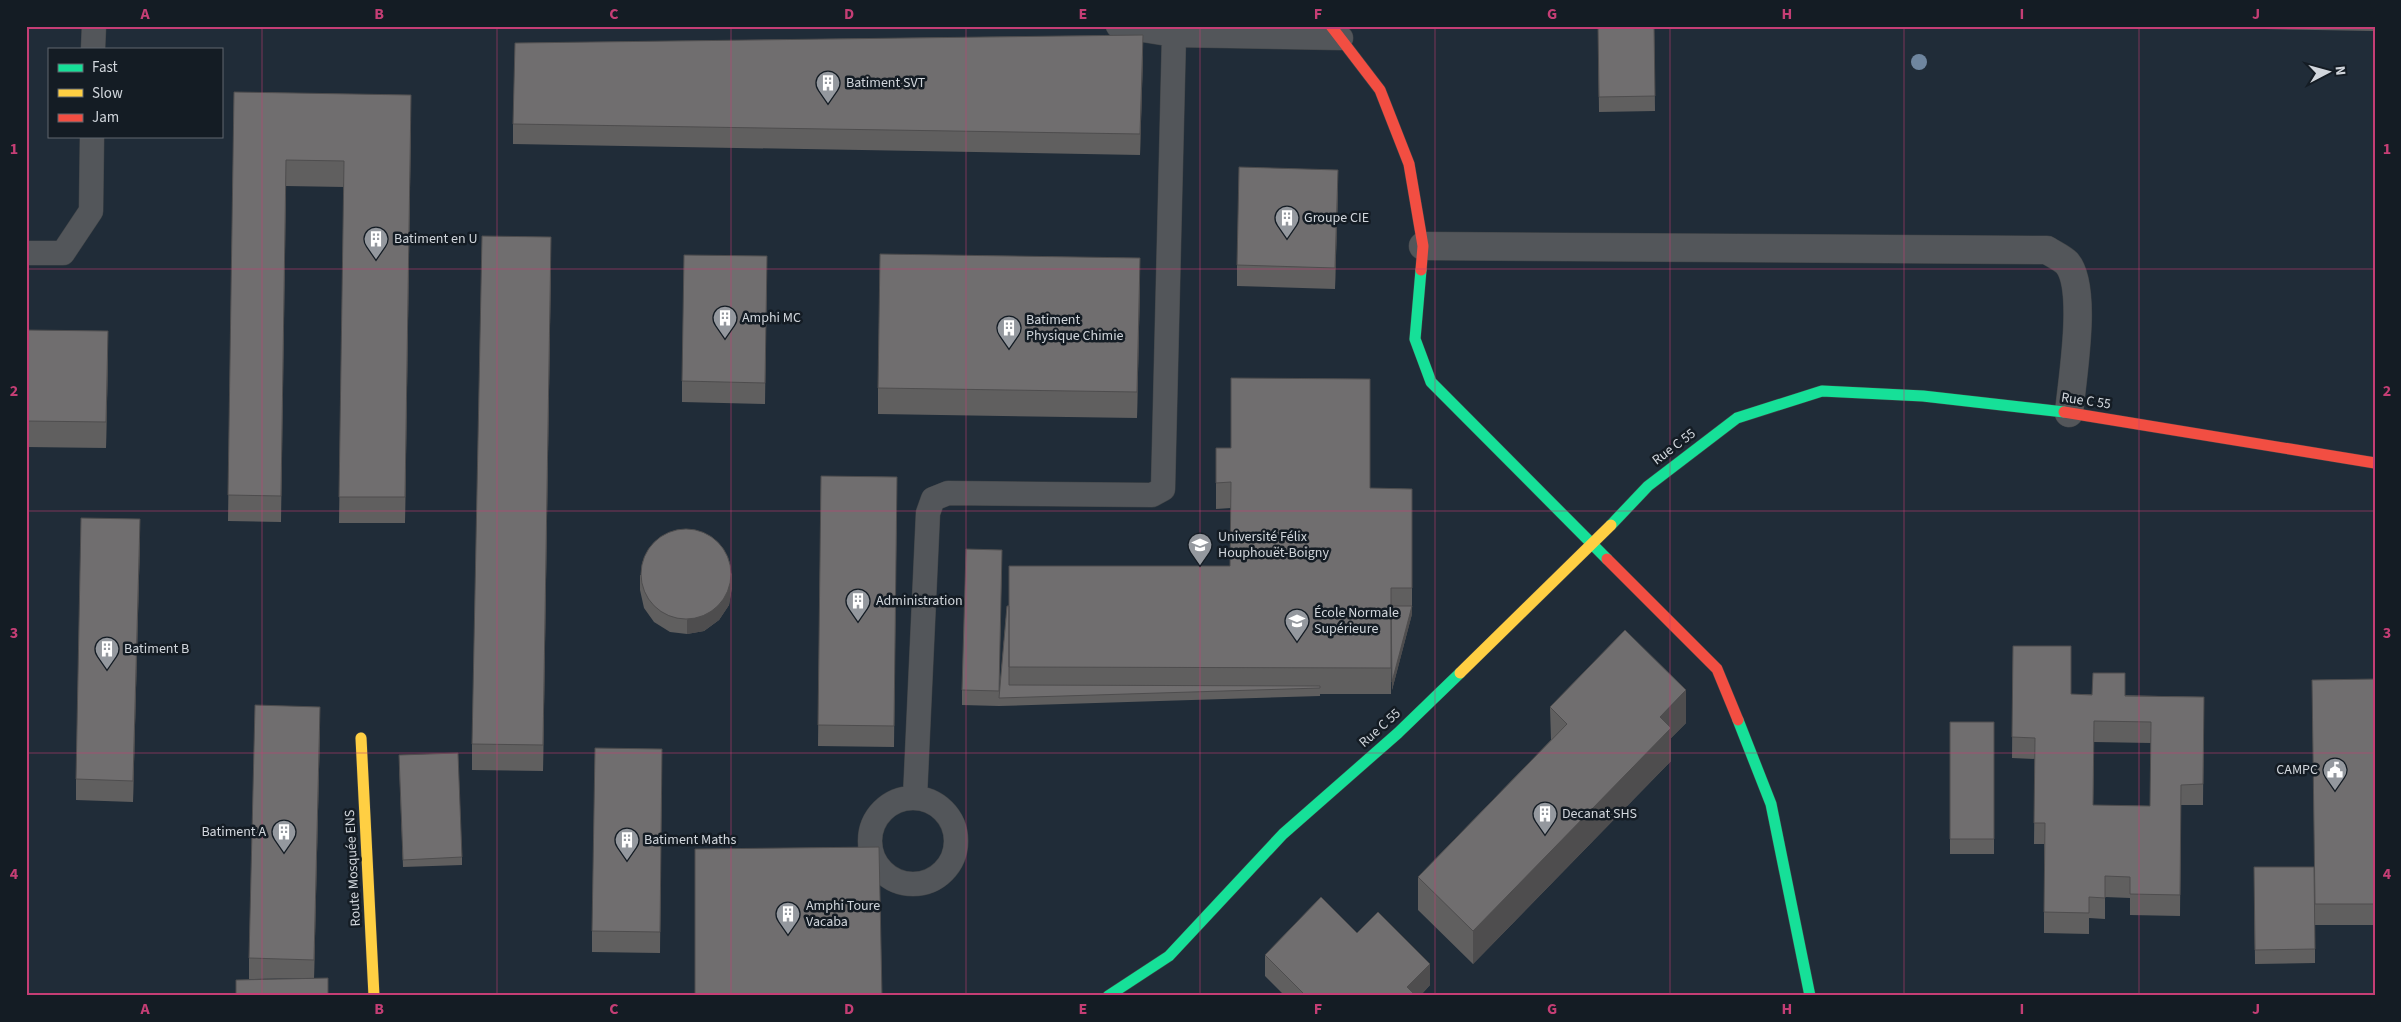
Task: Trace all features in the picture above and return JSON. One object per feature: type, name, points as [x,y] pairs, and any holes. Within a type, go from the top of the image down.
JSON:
[{"type":"street","points":[[1336,32],[1380,90],[1409,164],[1423,246],[1415,339],[1431,382],[1717,669],[1771,804],[1810,996]]},
{"type":"street","points":[[1423,246],[2047,250],[2067,263],[2076,286],[2078,306],[2069,413]]},
{"type":"street","name":"Rue C 55","points":[[1108,996],[1169,956],[1283,834],[1398,733],[1593,543],[1648,486],[1737,418],[1822,391],[1923,396],[2069,413],[2375,463]]},
{"type":"street","name":"Route Mosquée ENS","points":[[361,738],[374,996]]},
{"type":"lane","points":[[93,48],[94,26]]},
{"type":"lane","points":[[1118,26],[1174,35],[1336,32]]},
{"type":"lane","points":[[916,797],[928,513],[933,499],[948,493],[1152,496],[1163,489],[1174,35]]},
{"type":"lane","points":[[26,253],[64,253],[91,211],[92,138]]},
{"type":"shaded area","name":"Université Félix Houphouët-Boigny","points":[[26,26],[2375,26],[2375,996],[26,996]]},
{"type":"building","points":[[1598,26],[1654,26],[1655,96],[1599,97]]},
{"type":"building","name":"Batiment SVT","points":[[1143,35],[1140,134],[513,124],[515,43]]},
{"type":"building","name":"Batiment en U","points":[[234,92],[411,95],[405,497],[339,497],[344,161],[286,160],[281,496],[228,495]]},
{"type":"building","name":"Groupe CIE","points":[[1239,167],[1338,170],[1335,268],[1237,265]]},
{"type":"building","points":[[482,236],[551,237],[543,745],[472,744]]},
{"type":"building","name":"Batiment Physique Chimie","points":[[880,254],[1140,258],[1137,392],[878,388]]},
{"type":"building","name":"Amphi MC","points":[[684,255],[767,256],[765,383],[682,381]]},
{"type":"building","points":[[26,330],[108,331],[106,422],[26,421]]},
{"type":"building","points":[[1231,378],[1370,379],[1370,488],[1412,489],[1412,588],[1391,588],[1391,668],[1009,667],[1009,566],[1230,566],[1231,482],[1216,483],[1216,448],[1231,448]]},
{"type":"building","name":"Administration","points":[[821,476],[897,477],[894,726],[818,725]]},
{"type":"building","name":"Batiment B","points":[[81,518],[140,519],[133,781],[76,779]]},
{"type":"building","points":[[677,529],[695,529],[711,536],[724,549],[731,565],[731,583],[724,599],[711,612],[695,619],[677,619],[661,612],[648,599],[641,583],[641,565],[648,549],[661,536]]},
{"type":"building","points":[[966,549],[1002,550],[999,691],[962,690]]},
{"type":"building","points":[[1007,606],[1009,606],[1009,685],[1320,686],[1320,688],[999,698]]},
{"type":"building","points":[[1391,606],[1412,606],[1392,682]]},
{"type":"building","name":"Decanat SHS","points":[[1625,630],[1686,690],[1660,717],[1671,728],[1473,931],[1418,877],[1567,724],[1550,707]]},
{"type":"building","points":[[2013,646],[2071,646],[2071,694],[2092,695],[2093,673],[2125,673],[2125,696],[2204,697],[2203,784],[2181,785],[2180,895],[2130,894],[2130,877],[2105,876],[2105,898],[2089,897],[2089,913],[2044,912],[2045,823],[2034,823],[2035,738],[2012,737]],"holes":[[[2094,721],[2151,722],[2150,806],[2093,805]]]},
{"type":"building","points":[[2375,679],[2375,904],[2315,904],[2312,680]]},
{"type":"building","name":"Batiment A","points":[[255,705],[320,707],[314,960],[249,958]]},
{"type":"building","points":[[1950,722],[1994,722],[1994,839],[1950,839]]},
{"type":"building","name":"Batiment Maths","points":[[595,748],[662,749],[660,932],[592,931]]},
{"type":"building","points":[[458,753],[462,857],[403,860],[399,755]]},
{"type":"building","name":"Amphi Toure Vacaba","points":[[879,847],[882,996],[695,996],[695,849]]},
{"type":"building","points":[[2254,867],[2314,867],[2315,949],[2255,950]]},
{"type":"building","points":[[1321,897],[1357,933],[1378,912],[1430,964],[1407,987],[1416,996],[1306,996],[1265,955]]},
{"type":"building","points":[[328,978],[328,996],[236,996],[236,980]]},
{"type":"traffic: fast","points":[[1421,270],[1415,339],[1431,382],[1607,559]]},
{"type":"traffic: fast","points":[[1611,525],[1648,486],[1737,418],[1822,391],[1923,396],[2064,412]]},
{"type":"traffic: fast","points":[[1108,996],[1169,956],[1283,834],[1398,733],[1460,673]]},
{"type":"traffic: fast","points":[[1738,720],[1771,804],[1810,996]]},
{"type":"traffic: slow","points":[[1460,673],[1611,525]]},
{"type":"traffic: slow","points":[[361,738],[374,996]]},
{"type":"traffic: jam","points":[[1331,26],[1380,90],[1409,164],[1423,246],[1421,270]]},
{"type":"traffic: jam","points":[[2064,412],[2375,463]]},
{"type":"traffic: jam","points":[[1607,559],[1717,669],[1738,720]]},
{"type":"place","name":"Batiment SVT","points":[[828,104]]},
{"type":"place","name":"Groupe CIE","points":[[1287,239]]},
{"type":"place","name":"Batiment en U","points":[[376,260]]},
{"type":"place","name":"Amphi MC","points":[[725,339]]},
{"type":"place","name":"Batiment Physique Chimie","points":[[1009,349]]},
{"type":"place","name":"Université Félix Houphouët-Boigny","points":[[1200,566]]},
{"type":"place","name":"Administration","points":[[858,622]]},
{"type":"place","name":"École Normale Supérieure","points":[[1297,642]]},
{"type":"place","name":"Batiment B","points":[[107,670]]},
{"type":"place","name":"CAMPC","points":[[2335,791]]},
{"type":"place","name":"Decanat SHS","points":[[1545,835]]},
{"type":"place","name":"Batiment A","points":[[284,853]]},
{"type":"place","name":"Batiment Maths","points":[[627,861]]},
{"type":"place","name":"Amphi Toure Vacaba","points":[[788,935]]}]
